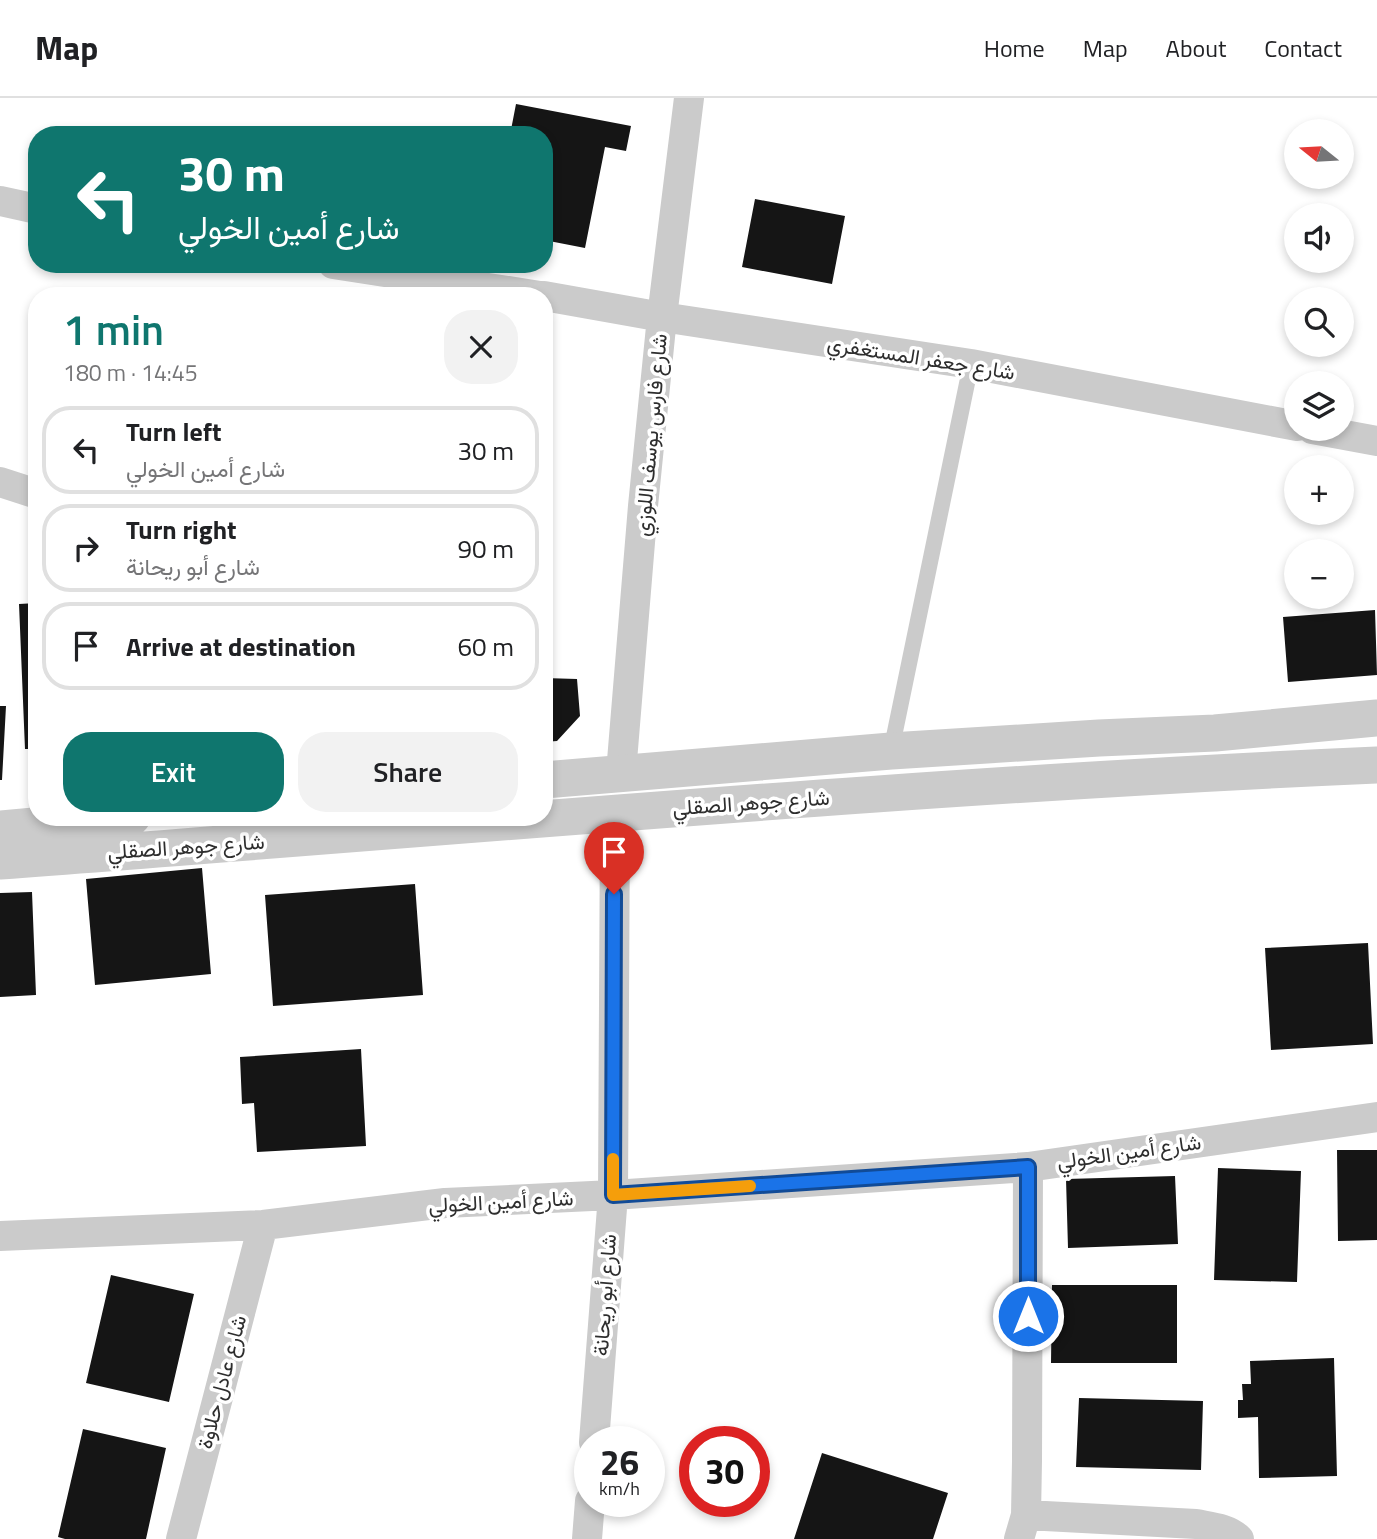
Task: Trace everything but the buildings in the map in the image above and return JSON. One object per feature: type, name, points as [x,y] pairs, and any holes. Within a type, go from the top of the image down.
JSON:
[{"type":"street","name":"شارع فارس يوسف اللوزي","points":[[621,773],[662,317],[689,98]]},
{"type":"street","points":[[0,201],[28,207]]},
{"type":"street","name":"شارع جعفر المستغفري","points":[[392,273],[483,287]]},
{"type":"street","name":"شارع جعفر المستغفري","points":[[553,298],[971,364],[1284,424]]},
{"type":"street","points":[[1354,436],[1377,440]]},
{"type":"street","points":[[0,482],[28,491]]},
{"type":"street","name":"شارع جوهر الصقلي","points":[[553,779],[891,751],[1087,738],[1215,733],[1377,718]]},
{"type":"street","name":"شارع جوهر الصقلي","points":[[553,817],[970,787],[1377,765]]},
{"type":"street","name":"شارع أبو ريحانة","points":[[595,1426],[613,1195],[614,812]]},
{"type":"street","name":"شارع جوهر الصقلي","points":[[0,829],[33,826]]},
{"type":"street","name":"شارع جوهر الصقلي","points":[[0,861],[447,826]]},
{"type":"street","name":"شارع أمين الخولي","points":[[0,1236],[263,1225],[444,1203],[613,1195],[1028,1167],[1377,1117]]},
{"type":"street","points":[[1028,1167],[1029,1341],[1023,1527],[1196,1524],[1218,1528],[1239,1539]]},
{"type":"street","name":"شارع عادل حلاوة","points":[[181,1539],[263,1225]]},
{"type":"street","points":[[587,1539],[589,1517]]},
{"type":"lane","points":[[891,751],[971,364]]},
{"type":"slow traffic","points":[[613,1159],[613,1195],[750,1186]]},
{"type":"route","points":[[614,894],[613,1195],[1028,1167],[1028,1316]]}]
